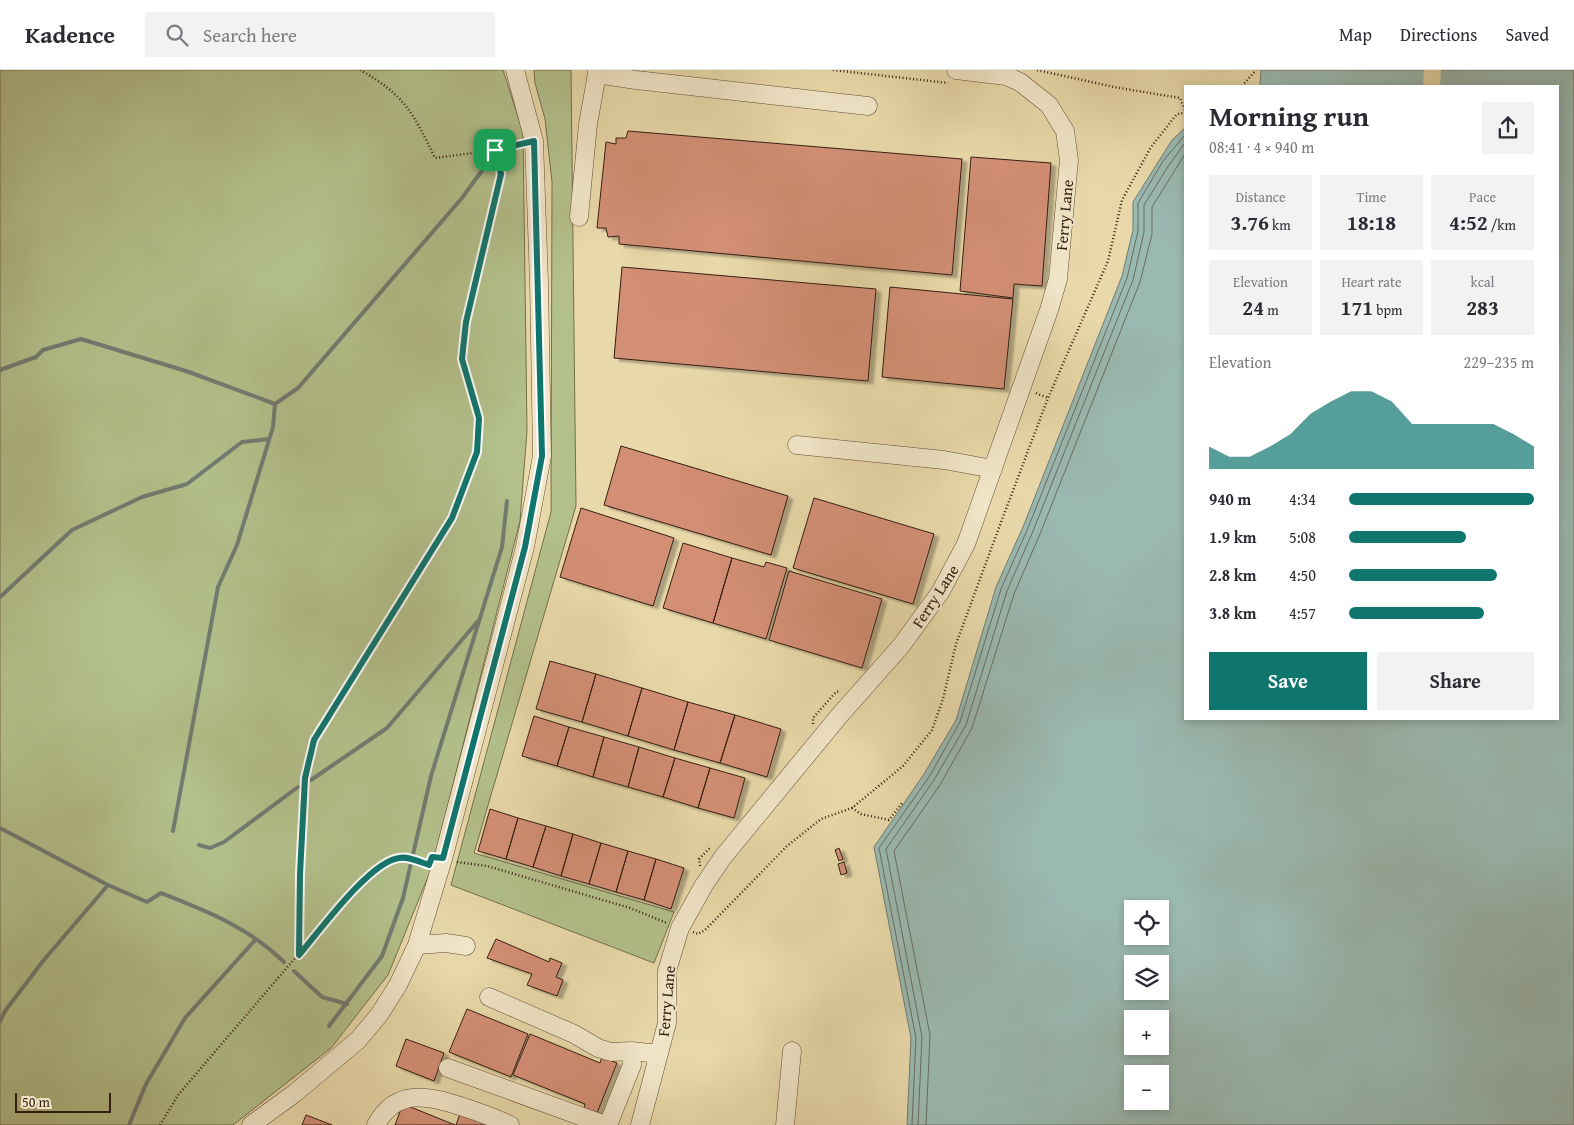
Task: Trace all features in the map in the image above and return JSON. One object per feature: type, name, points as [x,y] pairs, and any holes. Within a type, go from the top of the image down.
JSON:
[{"type":"street","points":[[251,1125],[295,1093],[358,1040],[388,1000],[417,945],[436,862],[525,547],[542,456],[534,141],[515,70]]},
{"type":"street","points":[[579,216],[588,124],[597,72],[636,80],[868,106]]},
{"type":"street","name":"Ferry Lane","points":[[640,1125],[667,1023],[667,971],[680,928],[704,885],[723,857],[839,716],[901,646],[942,591],[966,544],[1058,279],[1069,160],[1065,131],[1049,105],[1030,88],[1006,76],[956,77]]},
{"type":"street","points":[[797,445],[944,460],[993,469]]},
{"type":"street","points":[[417,945],[446,943],[466,946]]},
{"type":"street","points":[[489,997],[574,1034],[598,1048],[611,1052],[631,1051],[659,1054]]},
{"type":"street","points":[[448,1068],[607,1125],[632,1065],[631,1051]]},
{"type":"street","points":[[785,1125],[792,1051]]},
{"type":"street","points":[[376,1125],[391,1106],[420,1096],[434,1097],[510,1125]]},
{"type":"path","points":[[360,70],[386,85],[413,113],[435,158],[495,150],[534,141]]},
{"type":"path","points":[[833,70],[956,77]]},
{"type":"path","points":[[1037,70],[1114,87],[1180,98],[1184,109]]},
{"type":"path","points":[[1243,85],[1256,71]]},
{"type":"path","points":[[698,934],[787,846],[821,819],[852,808],[904,766],[932,730],[943,698],[956,644],[1048,398],[1108,260],[1125,194],[1161,131],[1177,114],[1184,112]]},
{"type":"path","points":[[299,955],[300,874],[305,778],[314,740],[452,518],[477,452],[479,418],[462,359],[466,322],[501,174],[495,150]]},
{"type":"path","points":[[1038,394],[1048,398]]},
{"type":"path","points":[[813,718],[836,692]]},
{"type":"path","points":[[852,808],[861,814],[889,820],[902,802]]},
{"type":"path","points":[[160,1125],[178,1095],[355,888],[391,860],[400,857],[487,866],[630,908],[680,928]]},
{"type":"green space","points":[[0,70],[503,70],[523,132],[527,431],[520,521],[432,867],[388,975],[331,1048],[233,1125],[0,1125]]},
{"type":"green space","points":[[534,70],[571,70],[576,506],[474,853],[674,912],[654,963],[451,885],[551,512],[552,182],[545,119],[535,83]]},
{"type":"water","points":[[1261,70],[1574,70],[1574,1125],[907,1125],[911,1038],[874,847],[924,774],[956,720],[996,587],[1023,527],[1122,276],[1133,230],[1133,202],[1172,140],[1184,129],[1184,720],[1559,720],[1559,85],[1260,85]]},
{"type":"pier","points":[[1424,70],[1441,70],[1440,85],[1423,85]]},
{"type":"building","points":[[628,131],[962,159],[952,275],[619,244],[619,236],[608,237],[606,228],[597,228],[606,142],[616,144],[616,138],[626,138]]},
{"type":"building","points":[[971,157],[1051,163],[1042,286],[1014,284],[1013,298],[960,291]]},
{"type":"building","points":[[622,267],[876,289],[868,381],[614,358]]},
{"type":"building","points":[[890,287],[1013,299],[1004,389],[882,377]]},
{"type":"building","points":[[621,446],[788,496],[771,555],[604,505]]},
{"type":"building","points":[[814,498],[934,534],[913,604],[793,568]]},
{"type":"building","points":[[581,508],[674,538],[653,606],[560,577]]},
{"type":"building","points":[[683,543],[732,558],[713,623],[663,608]]},
{"type":"building","points":[[732,558],[764,567],[766,562],[787,568],[766,639],[713,623]]},
{"type":"building","points":[[789,571],[882,599],[862,668],[769,640]]},
{"type":"building","points":[[550,661],[596,674],[582,722],[536,709]]},
{"type":"building","points":[[596,674],[642,688],[628,736],[582,722]]},
{"type":"building","points":[[642,688],[688,702],[674,750],[628,736]]},
{"type":"building","points":[[688,702],[735,715],[720,763],[674,750]]},
{"type":"building","points":[[735,715],[781,729],[767,777],[720,763]]},
{"type":"building","points":[[534,716],[569,727],[557,766],[522,756]]},
{"type":"building","points":[[569,727],[604,737],[593,777],[557,766]]},
{"type":"building","points":[[604,737],[639,747],[628,787],[593,777]]},
{"type":"building","points":[[639,747],[675,758],[663,797],[628,787]]},
{"type":"building","points":[[675,758],[710,768],[698,808],[663,797]]},
{"type":"building","points":[[710,768],[745,778],[734,818],[698,808]]},
{"type":"building","points":[[490,809],[518,818],[506,859],[478,851]]},
{"type":"building","points":[[518,818],[546,826],[533,867],[506,859]]},
{"type":"building","points":[[546,826],[573,834],[561,876],[533,867]]},
{"type":"building","points":[[573,834],[601,843],[589,884],[561,876]]},
{"type":"building","points":[[601,843],[628,851],[616,892],[589,884]]},
{"type":"building","points":[[839,848],[843,859],[839,861],[835,850]]},
{"type":"building","points":[[628,851],[656,859],[644,900],[616,892]]},
{"type":"building","points":[[656,859],[684,868],[671,909],[644,900]]},
{"type":"building","points":[[844,862],[847,873],[841,875],[838,864]]},
{"type":"building","points":[[496,939],[549,962],[550,958],[562,963],[556,977],[563,980],[557,996],[527,985],[532,974],[487,958]]},
{"type":"building","points":[[467,1009],[528,1034],[511,1077],[449,1052]]},
{"type":"building","points":[[530,1034],[600,1063],[602,1057],[617,1063],[597,1113],[584,1108],[585,1104],[513,1075]]},
{"type":"building","points":[[406,1039],[444,1053],[434,1081],[396,1066]]},
{"type":"building","points":[[403,1104],[455,1125],[395,1125]]},
{"type":"building","points":[[461,1111],[501,1125],[456,1125]]},
{"type":"building","points":[[306,1115],[332,1125],[302,1125]]},
{"type":"waterway","points":[[0,370],[36,357],[43,350],[81,339],[186,371],[275,404],[298,388],[462,198],[489,161]]},
{"type":"waterway","points":[[173,831],[218,587],[237,545],[273,427],[275,404]]},
{"type":"waterway","points":[[0,597],[72,530],[142,497],[187,484],[242,442],[269,439]]},
{"type":"waterway","points":[[329,1026],[382,956],[403,898],[431,776],[502,547],[507,501]]},
{"type":"waterway","points":[[311,780],[387,728],[478,621]]},
{"type":"waterway","points":[[199,845],[210,848],[224,842],[298,787]]},
{"type":"waterway","points":[[0,828],[108,885],[147,902],[161,893],[195,906],[226,921],[256,939],[284,962]]},
{"type":"waterway","points":[[0,1022],[5,1011],[43,961],[108,885]]},
{"type":"waterway","points":[[129,1125],[146,1084],[185,1018],[256,939]]},
{"type":"waterway","points":[[294,971],[322,997],[347,1004]]},
{"type":"route","points":[[534,141],[542,456],[525,547],[443,858],[432,857],[429,865],[400,857],[391,860],[355,888],[299,955],[300,874],[305,778],[314,740],[452,518],[477,452],[479,418],[462,359],[466,322],[501,174],[495,150],[534,141]]}]
